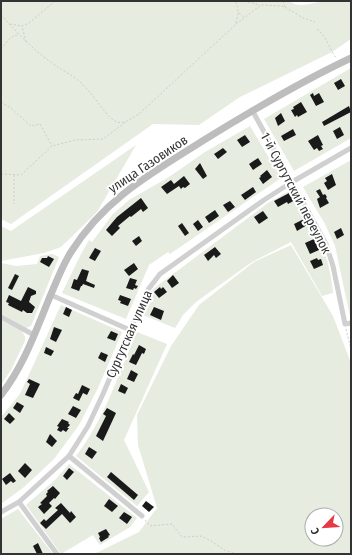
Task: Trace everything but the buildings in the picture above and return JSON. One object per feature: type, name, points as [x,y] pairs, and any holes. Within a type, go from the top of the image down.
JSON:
[{"type":"street","name":"улица Газовиков","points":[[1,395],[18,371],[65,262],[92,223],[112,202],[145,177],[252,110],[351,58]]},
{"type":"street","name":"1-й Сургутский переулок","points":[[252,110],[330,254],[348,324]]},
{"type":"street","name":"Сургутская улица","points":[[1,512],[19,502],[69,456],[88,426],[147,291],[160,274],[251,209],[292,182],[351,148]]},
{"type":"street","points":[[51,295],[130,330]]},
{"type":"street","points":[[1,317],[34,335]]},
{"type":"street","points":[[69,456],[142,516]]},
{"type":"street","points":[[19,502],[57,554]]},
{"type":"path","points":[[9,24],[22,26],[30,23],[55,1]]},
{"type":"path","points":[[235,1],[238,6],[239,14],[235,25]]},
{"type":"path","points":[[244,1],[261,6],[285,7],[303,18],[316,22]]},
{"type":"path","points":[[283,1],[285,7]]},
{"type":"path","points":[[1,174],[20,175],[52,146],[75,140],[103,139],[139,114],[207,49],[235,25],[261,6]]},
{"type":"path","points":[[239,14],[244,18]]},
{"type":"path","points":[[1,15],[26,42],[52,63],[68,72],[79,82],[95,98],[109,117],[119,122],[127,121]]},
{"type":"path","points":[[22,26],[26,42]]},
{"type":"path","points":[[317,29],[324,34],[332,52],[340,63]]},
{"type":"path","points":[[1,49],[10,38],[20,34]]},
{"type":"path","points":[[1,102],[12,109],[31,126],[40,124],[52,146]]},
{"type":"path","points":[[14,174],[14,204]]},
{"type":"path","points":[[348,324],[351,350]]},
{"type":"path","points":[[142,516],[150,526],[172,524],[181,536],[201,536],[226,551],[236,554]]},
{"type":"shaded area","points":[[1,1],[289,1],[297,5],[306,5],[323,1],[351,1],[351,39],[332,52],[240,97],[199,125],[153,124],[11,224],[1,219]]},
{"type":"shaded area","points":[[351,68],[351,138],[294,171],[264,119]]},
{"type":"shaded area","points":[[250,126],[281,178],[170,254],[168,252],[149,265],[126,319],[62,293],[89,240],[92,242],[112,215],[129,200],[169,177],[205,152]]},
{"type":"shaded area","points":[[136,145],[97,212],[61,247],[44,253],[1,261],[1,226],[11,231]]},
{"type":"shaded area","points":[[351,160],[350,316],[335,246],[325,224],[303,187]]},
{"type":"shaded area","points":[[291,190],[313,228],[323,249],[330,271],[333,293],[322,296],[291,242],[252,262],[196,302],[183,315],[175,328],[143,315],[153,289],[268,203]]},
{"type":"shaded area","points":[[291,245],[333,316],[351,363],[351,554],[94,554],[139,532],[157,508],[138,445],[137,415],[171,346],[199,305],[254,262]]},
{"type":"shaded area","points":[[52,254],[59,257],[31,326],[26,328],[1,314],[1,263],[16,266],[37,264],[40,256]]},
{"type":"shaded area","points":[[61,305],[122,332],[98,388],[79,425],[54,459],[24,487],[1,504],[1,417],[20,394]]},
{"type":"shaded area","points":[[1,320],[22,331],[25,341],[11,370],[1,385]]},
{"type":"shaded area","points":[[137,332],[167,344],[124,440],[149,492],[137,506],[76,456],[86,442],[103,412]]},
{"type":"shaded area","points":[[69,464],[137,518],[130,527],[100,545],[93,535],[61,554],[26,505],[56,479]]},
{"type":"shaded area","points":[[18,509],[53,554],[1,554],[1,519]]}]
